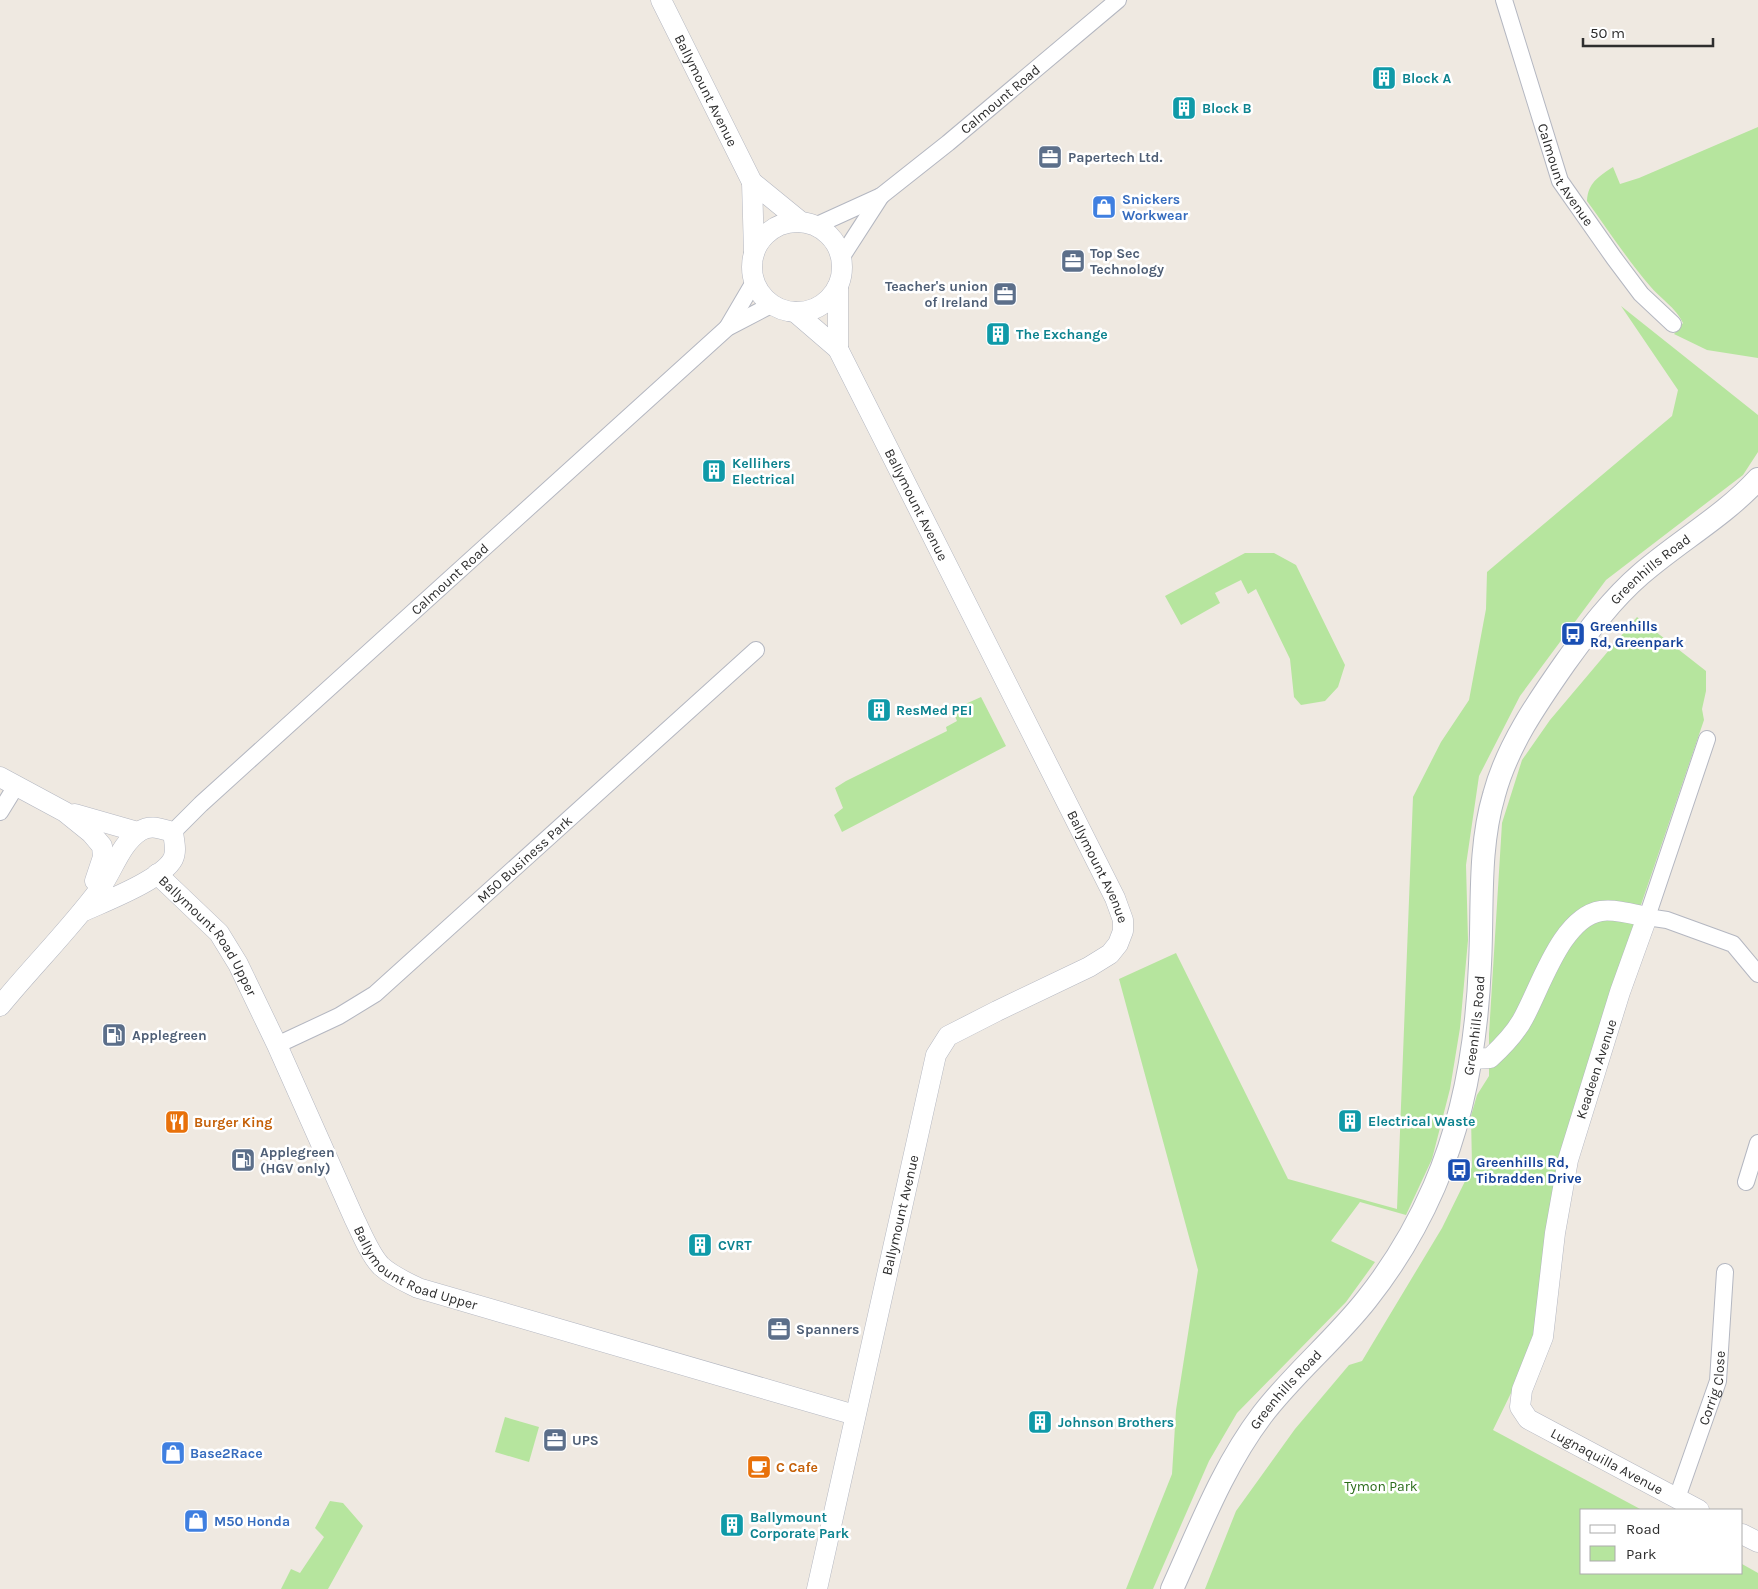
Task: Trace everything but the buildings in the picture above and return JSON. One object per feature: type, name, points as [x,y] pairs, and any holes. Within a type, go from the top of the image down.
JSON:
[{"type":"main road","name":"Greenhills Road","points":[[1172,1589],[1223,1476],[1256,1424],[1287,1385],[1367,1299],[1414,1228],[1435,1185],[1458,1122],[1472,1058],[1478,1008],[1486,832],[1493,796],[1503,766],[1517,738],[1549,686],[1588,632],[1619,594],[1642,573],[1729,507],[1758,479]]},
{"type":"street","name":"Ballymount Avenue","points":[[661,0],[752,182],[754,252]]},
{"type":"street","name":"Calmount Road","points":[[808,224],[881,196],[948,143],[1118,0]]},
{"type":"street","name":"Calmount Avenue","points":[[1504,0],[1560,181],[1641,294],[1672,324]]},
{"type":"street","name":"Ballymount Avenue","points":[[752,182],[808,224]]},
{"type":"street","name":"Calmount Road","points":[[841,258],[881,196]]},
{"type":"street","points":[[786,224],[808,224],[827,233],[836,244],[841,258],[842,272],[838,286],[831,297],[821,306],[809,311],[795,312],[782,310],[771,304],[761,295],[754,282],[752,268],[754,252],[761,240],[772,229],[786,224]]},
{"type":"street","name":"Calmount Road","points":[[728,328],[754,282]]},
{"type":"street","name":"Ballymount Avenue","points":[[838,286],[838,349]]},
{"type":"street","name":"Calmount Road","points":[[172,832],[200,804],[728,328],[771,304]]},
{"type":"street","name":"Ballymount Avenue","points":[[795,312],[838,349],[1115,898],[1123,920],[1123,931],[1118,944],[1110,954],[1089,967],[948,1036],[936,1055],[855,1415]]},
{"type":"street","name":"M50 Business Park","points":[[278,1045],[339,1016],[375,994],[756,650]]},
{"type":"street","name":"Keadeen Avenue","points":[[1520,1407],[1522,1390],[1543,1337],[1555,1233],[1568,1160],[1620,992],[1708,739]]},
{"type":"street","points":[[0,812],[8,782],[65,812],[82,824],[102,846],[103,857],[98,874],[82,912]]},
{"type":"street","points":[[65,812],[138,832]]},
{"type":"street","points":[[0,1006],[101,888],[124,846],[138,832],[146,828],[155,827],[172,832]]},
{"type":"street","name":"Ballymount Road Upper","points":[[172,832],[174,856],[169,865],[157,874],[219,933],[238,964],[278,1045],[343,1195],[367,1244],[380,1265],[396,1277],[418,1288],[855,1415]]},
{"type":"street","points":[[82,912],[149,880],[157,874]]},
{"type":"street","points":[[1472,1058],[1490,1058],[1507,1041],[1524,1018],[1559,945],[1583,918],[1601,911],[1626,912],[1647,918],[1666,920],[1733,944],[1758,974]]},
{"type":"street","points":[[1746,1182],[1758,1143]]},
{"type":"street","name":"Corrig Close","points":[[1676,1498],[1718,1381],[1725,1272]]},
{"type":"street","name":"Lugnaquilla Avenue","points":[[1520,1407],[1528,1419],[1697,1509]]},
{"type":"street","points":[[816,1589],[855,1415]]},
{"type":"street","points":[[1743,1534],[1758,1542]]},
{"type":"green space","points":[[1758,127],[1758,358],[1707,350],[1674,334],[1683,323],[1680,318],[1625,255],[1587,201],[1589,190],[1598,177],[1613,167],[1620,184],[1639,178]]},
{"type":"green space","points":[[1621,306],[1758,415],[1758,452],[1743,475],[1606,580],[1520,696],[1479,776],[1466,865],[1468,940],[1460,1028],[1450,1089],[1432,1159],[1406,1215],[1360,1202],[1331,1241],[1375,1262],[1346,1302],[1237,1413],[1209,1461],[1153,1589],[1126,1589],[1172,1474],[1176,1410],[1198,1270],[1119,979],[1176,953],[1288,1179],[1397,1209],[1413,797],[1441,742],[1469,700],[1486,609],[1487,572],[1672,416],[1678,390]]},
{"type":"green space","points":[[1245,553],[1274,553],[1296,565],[1345,665],[1338,687],[1325,701],[1301,705],[1294,697],[1290,659],[1256,589],[1248,594],[1241,580],[1215,593],[1220,603],[1181,625],[1165,596]]},
{"type":"green space","name":"Tymon Park","points":[[1637,617],[1706,671],[1706,691],[1702,709],[1704,720],[1629,940],[1557,1161],[1533,1348],[1493,1430],[1640,1509],[1580,1509],[1580,1574],[1743,1574],[1743,1565],[1758,1573],[1758,1589],[1205,1589],[1236,1511],[1295,1429],[1349,1365],[1362,1361],[1442,1228],[1472,1167],[1471,1116],[1477,1095],[1489,1076],[1489,1034],[1502,823],[1522,760],[1550,720]]},
{"type":"green space","points":[[981,697],[1006,746],[842,832],[834,815],[843,808],[835,788],[947,731],[946,727],[957,721],[952,710]]},
{"type":"green space","points":[[505,1417],[539,1427],[529,1462],[495,1452]]},
{"type":"green space","points":[[330,1501],[343,1503],[363,1526],[328,1589],[281,1589],[291,1569],[300,1573],[324,1537],[315,1528]]},
{"type":"place","name":"Block A","points":[[1384,78]]},
{"type":"place","name":"Block B","points":[[1184,108]]},
{"type":"place","name":"Papertech Ltd.","points":[[1050,157]]},
{"type":"place","name":"Snickers Workwear","points":[[1104,207]]},
{"type":"place","name":"Top Sec Technology","points":[[1073,261]]},
{"type":"place","name":"Teacher's union of Ireland","points":[[1005,294]]},
{"type":"place","name":"The Exchange","points":[[998,334]]},
{"type":"place","name":"Kellihers Electrical","points":[[714,471]]},
{"type":"place","name":"Greenhills Rd, Greenpark","points":[[1573,634]]},
{"type":"place","name":"ResMed PEI","points":[[879,710]]},
{"type":"place","name":"Applegreen","points":[[114,1035]]},
{"type":"place","name":"Electrical Waste","points":[[1350,1121]]},
{"type":"place","name":"Burger King","points":[[177,1122]]},
{"type":"place","name":"Applegreen (HGV only)","points":[[243,1160]]},
{"type":"place","name":"Greenhills Rd, Tibradden Drive","points":[[1459,1170]]},
{"type":"place","name":"CVRT","points":[[700,1245]]},
{"type":"place","name":"Spanners","points":[[779,1329]]},
{"type":"place","name":"Johnson Brothers","points":[[1040,1422]]},
{"type":"place","name":"UPS","points":[[555,1440]]},
{"type":"place","name":"Base2Race","points":[[173,1453]]},
{"type":"place","name":"C Cafe","points":[[759,1467]]},
{"type":"place","name":"M50 Honda","points":[[196,1521]]},
{"type":"place","name":"Ballymount Corporate Park","points":[[732,1525]]}]
